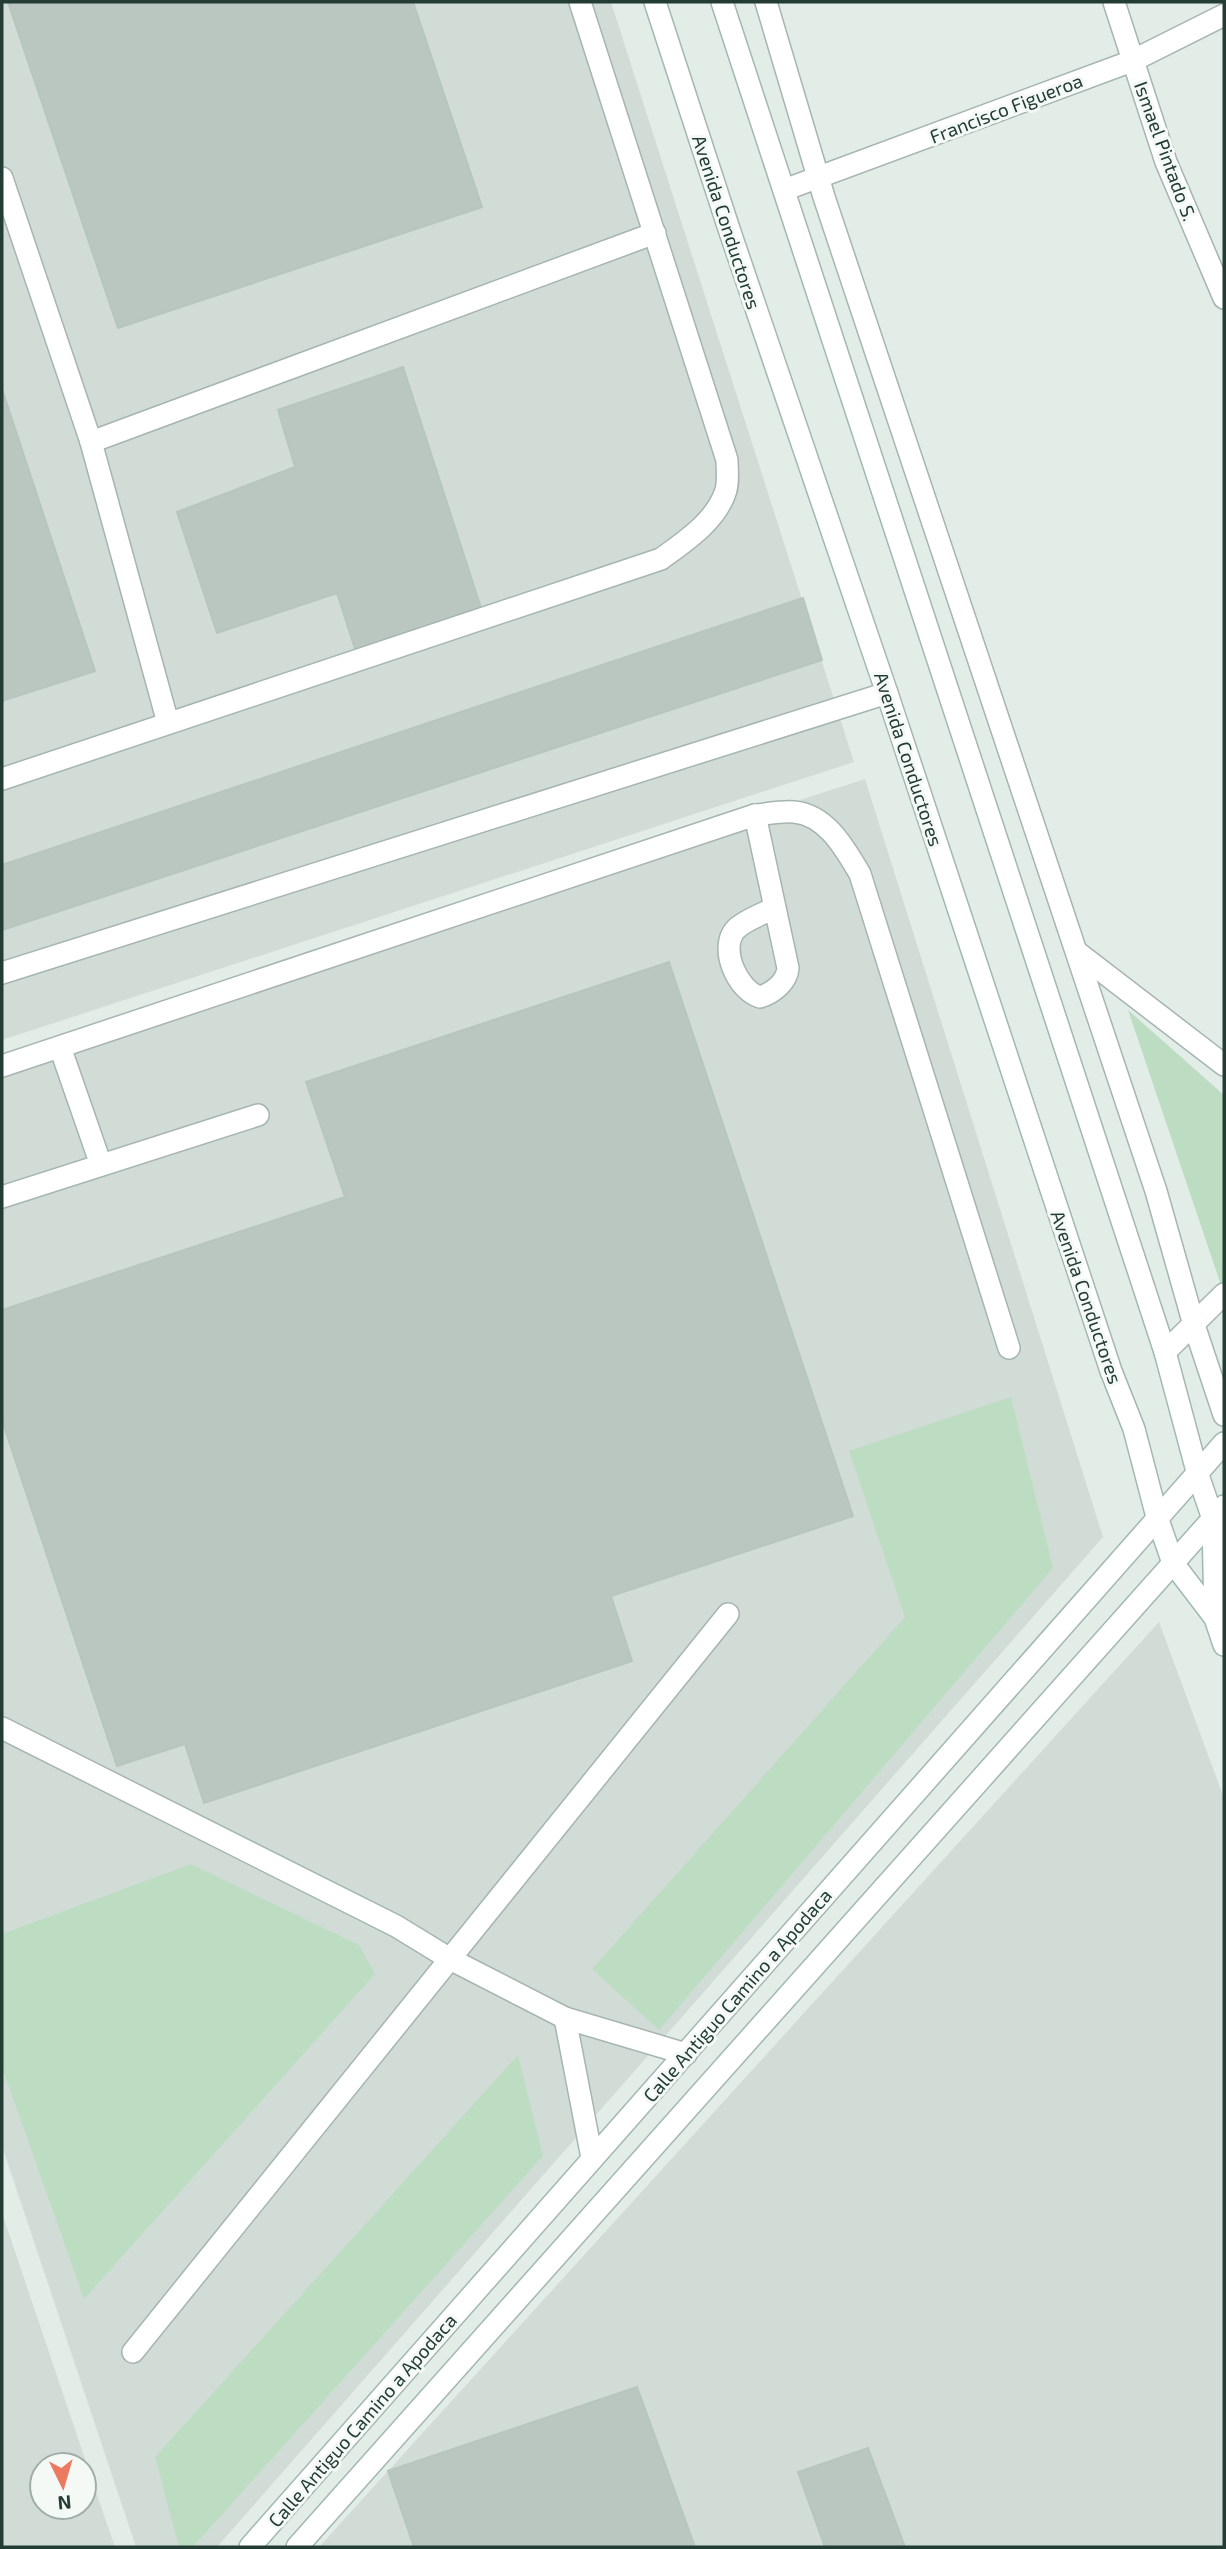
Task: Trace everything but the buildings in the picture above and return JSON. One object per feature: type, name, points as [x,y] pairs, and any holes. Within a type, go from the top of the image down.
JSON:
[{"type":"street","points":[[2,779],[661,559],[696,533],[726,492],[727,460],[580,2]]},
{"type":"street","name":"Avenida Conductores","points":[[655,2],[1107,1357],[1134,1429],[1157,1517],[1174,1563],[1215,1618]]},
{"type":"street","points":[[722,2],[1165,1352],[1198,1475],[1218,1513],[1215,1618],[1224,1645]]},
{"type":"street","points":[[766,2],[819,179],[1156,1191],[1194,1325],[1224,1415]]},
{"type":"street","name":"Ismael Pintado S.","points":[[1114,2],[1166,162],[1224,299]]},
{"type":"street","name":"Francisco Figueroa","points":[[784,190],[1132,61],[1224,15]]},
{"type":"street","points":[[2,178],[91,442],[169,723]]},
{"type":"street","points":[[91,442],[655,233]]},
{"type":"street","points":[[2,973],[887,693]]},
{"type":"street","points":[[2,1066],[755,815],[796,812],[819,821],[838,837],[860,874],[1009,1348]]},
{"type":"street","points":[[755,815],[775,908]]},
{"type":"street","points":[[1076,953],[1224,1065]]},
{"type":"street","points":[[60,1047],[101,1165]]},
{"type":"street","points":[[2,1196],[258,1115]]},
{"type":"street","points":[[1165,1352],[1224,1294]]},
{"type":"street","name":"Calle Antiguo Camino a Apodaca","points":[[250,2547],[1224,1443]]},
{"type":"street","name":"Calle Antiguo Camino a Apodaca","points":[[297,2547],[1218,1513]]},
{"type":"street","points":[[133,2352],[728,1614]]},
{"type":"street","points":[[2,1728],[396,1926],[450,1959],[565,2018],[686,2054]]},
{"type":"street","points":[[565,2018],[592,2158]]},
{"type":"shaded area","points":[[2,2],[611,2],[854,762],[2,1040]]},
{"type":"shaded area","points":[[865,779],[1103,1537],[217,2547],[136,2547],[2,2146],[2,1058]]},
{"type":"shaded area","points":[[1159,1622],[1224,1798],[1224,2547],[319,2547]]},
{"type":"shaded area","points":[[2,2213],[83,2451],[28,2451],[28,2521],[98,2521],[98,2497],[115,2547],[2,2547]]},
{"type":"green space","points":[[1128,1010],[1224,1095],[1222,1288]]},
{"type":"green space","points":[[1011,1397],[1053,1568],[659,2030],[592,1969],[905,1617],[849,1451]]},
{"type":"green space","points":[[191,1864],[359,1945],[375,1974],[84,2299],[2,2067],[2,1934]]},
{"type":"green space","points":[[518,2055],[543,2156],[193,2547],[179,2547],[155,2457]]}]
